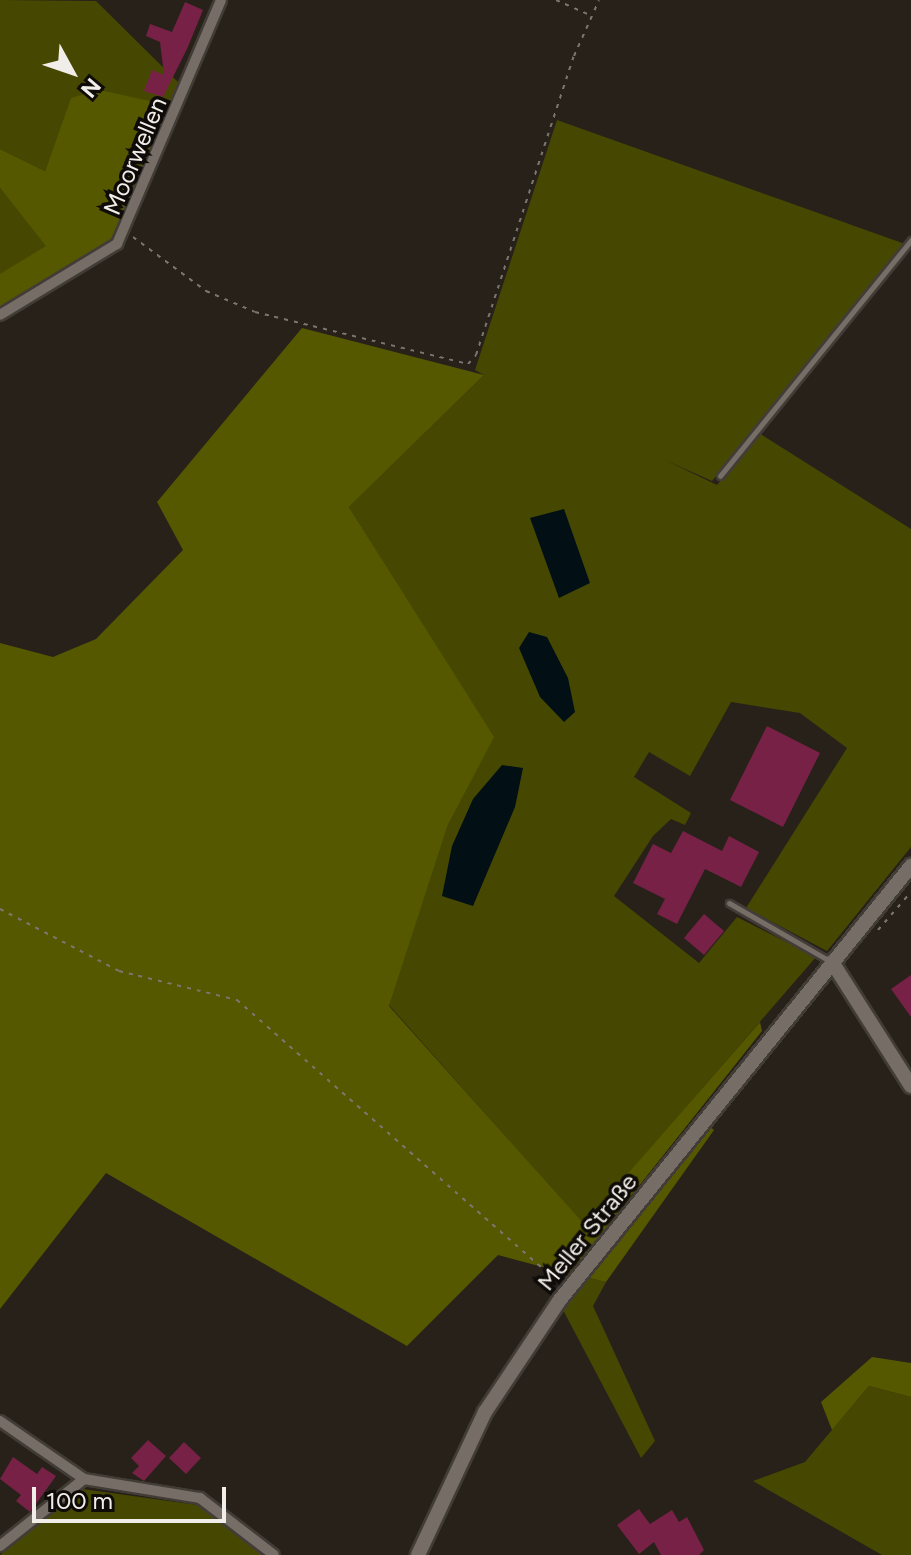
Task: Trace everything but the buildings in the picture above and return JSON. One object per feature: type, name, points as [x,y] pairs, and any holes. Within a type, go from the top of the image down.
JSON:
[{"type":"main road","name":"Meller Straße","points":[[418,1555],[485,1412],[567,1290],[911,866]]},
{"type":"main road","points":[[832,962],[911,1086]]},
{"type":"street","name":"Moorwellen","points":[[0,315],[117,244],[126,231],[221,0]]},
{"type":"street","points":[[0,1421],[84,1479],[200,1498],[274,1555]]},
{"type":"street","points":[[0,1546],[84,1479]]},
{"type":"lane","points":[[720,476],[911,240]]},
{"type":"lane","points":[[729,903],[832,962]]},
{"type":"path","points":[[556,0],[590,16]]},
{"type":"path","points":[[126,231],[206,291],[255,312],[468,364],[476,355],[590,16],[599,0]]},
{"type":"path","points":[[0,909],[119,971],[237,1000],[567,1290]]},
{"type":"shaded area","points":[[0,0],[96,1],[181,85],[173,106],[71,99],[45,171],[0,149]]},
{"type":"shaded area","points":[[99,90],[173,106],[125,222],[113,241],[0,311],[0,274],[46,246],[0,188],[0,149],[45,171],[71,98]]},
{"type":"shaded area","points":[[557,120],[905,244],[712,481],[665,460],[717,485],[759,433],[911,529],[911,847],[827,951],[746,908],[847,748],[800,713],[731,702],[690,776],[649,752],[634,777],[691,813],[685,825],[671,819],[653,836],[614,896],[699,963],[737,917],[816,957],[584,1225],[389,1005],[448,825],[493,737],[349,507],[484,375],[475,370]]},
{"type":"shaded area","points":[[0,188],[47,246],[4,275],[0,274]]},
{"type":"shaded area","points":[[302,328],[484,375],[349,507],[494,737],[448,825],[389,1006],[584,1224],[760,1022],[762,1031],[569,1274],[498,1255],[407,1346],[106,1173],[0,1309],[0,643],[53,657],[96,639],[183,550],[157,502]]},
{"type":"shaded area","points":[[564,509],[590,583],[559,598],[530,518]]},
{"type":"shaded area","points":[[529,632],[547,637],[568,678],[575,712],[564,722],[540,697],[519,648]]},
{"type":"shaded area","points":[[502,765],[523,768],[515,807],[473,906],[442,896],[452,846],[473,799]]},
{"type":"shaded area","points":[[709,1126],[714,1130],[606,1282],[585,1277]]},
{"type":"shaded area","points":[[585,1277],[606,1282],[593,1306],[655,1441],[641,1458],[562,1308]]},
{"type":"shaded area","points":[[872,1357],[911,1363],[911,1397],[869,1386],[832,1430],[821,1402]]},
{"type":"shaded area","points":[[869,1386],[911,1397],[911,1555],[882,1555],[753,1481],[805,1462]]},
{"type":"shaded area","points":[[82,1489],[198,1505],[264,1555],[0,1555]]}]
